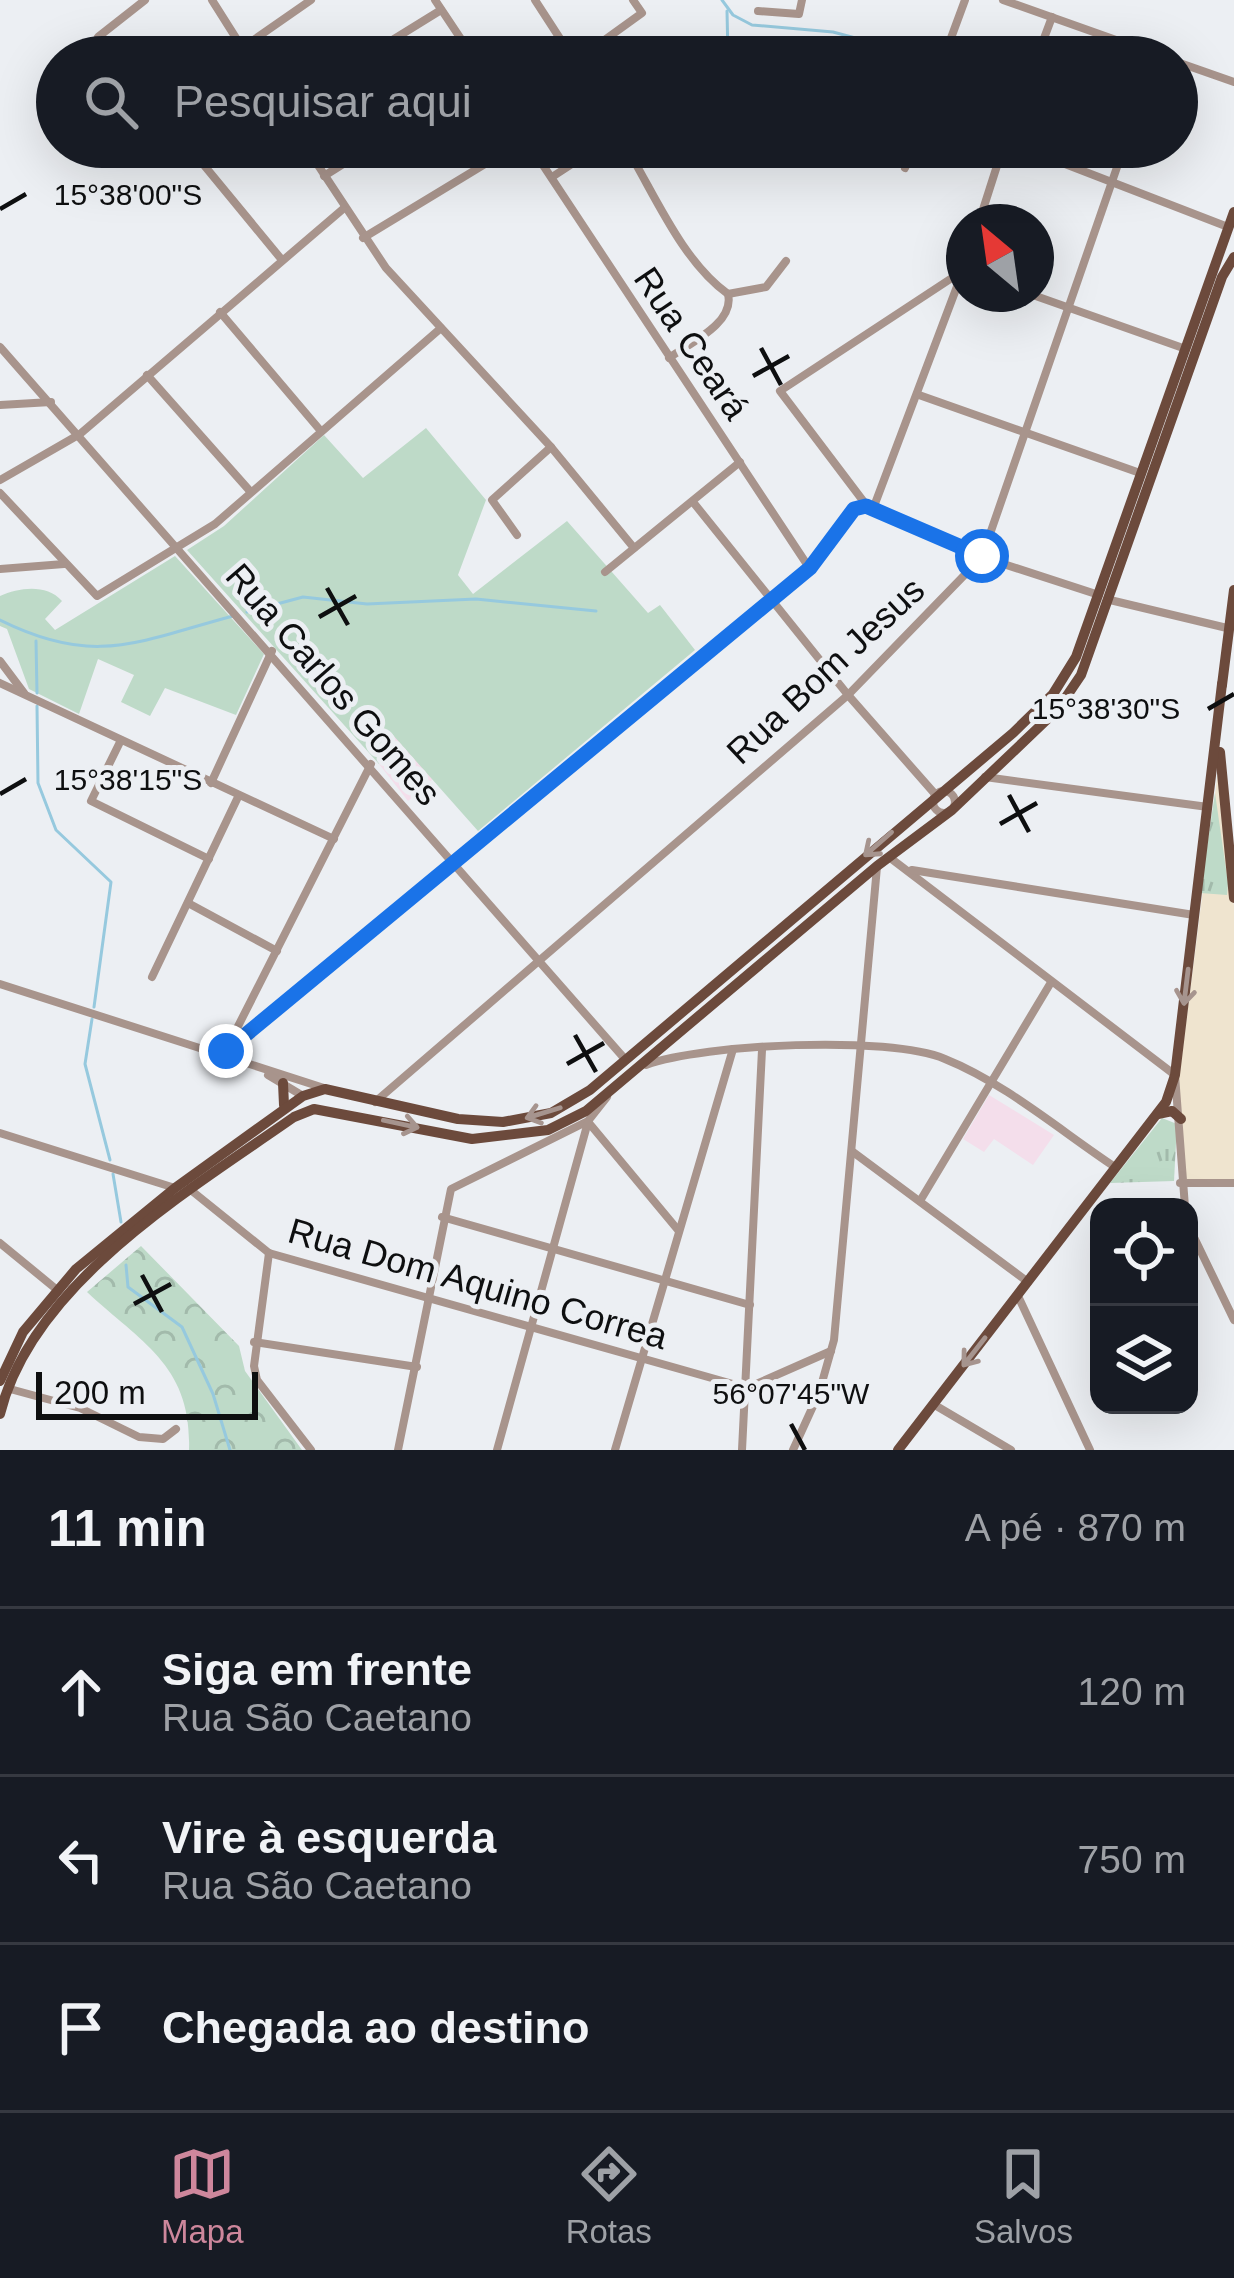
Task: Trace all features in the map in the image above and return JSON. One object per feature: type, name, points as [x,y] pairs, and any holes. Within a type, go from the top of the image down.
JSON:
[{"type":"main road","points":[[4,1385],[64,1296],[192,1191],[294,1117],[314,1109],[472,1139],[508,1138],[548,1130],[607,1097],[668,1040],[952,810],[1058,709],[1082,675],[1140,473],[1234,212]]},
{"type":"main road","points":[[0,1414],[4,1385],[23,1332],[56,1289],[175,1188],[284,1105],[325,1089],[374,1103],[503,1123],[551,1113],[590,1090],[682,1015],[1053,694],[1105,598],[1222,277],[1234,257]]},
{"type":"main road","points":[[898,1450],[1158,1114],[1175,1075],[1234,590]]},
{"type":"main road","points":[[1222,684],[1222,800],[1234,898]]},
{"type":"main road","points":[[624,1058],[636,1069],[646,1065]]},
{"type":"main road","points":[[283,1083],[284,1105]]},
{"type":"main road","points":[[303,1096],[314,1109]]},
{"type":"main road","points":[[359,1115],[374,1103]]},
{"type":"main road","points":[[1158,1114],[1172,1112],[1180,1119]]},
{"type":"street","points":[[99,36],[145,0]]},
{"type":"street","points":[[212,0],[234,36]]},
{"type":"street","points":[[266,36],[311,0]]},
{"type":"street","points":[[435,0],[459,36]]},
{"type":"street","points":[[535,0],[561,36]]},
{"type":"street","points":[[609,36],[642,13],[634,0]]},
{"type":"street","points":[[758,11],[799,14],[802,0]]},
{"type":"street","points":[[951,36],[964,0]]},
{"type":"street","points":[[1003,0],[1105,36]]},
{"type":"street","points":[[398,36],[441,10]]},
{"type":"street","points":[[1045,36],[1052,16]]},
{"type":"street","points":[[1198,69],[1234,82]]},
{"type":"street","points":[[206,168],[282,260]]},
{"type":"street","points":[[319,168],[363,238],[551,447],[634,548]]},
{"type":"street","points":[[324,176],[337,168]]},
{"type":"street","points":[[363,238],[478,168]]},
{"type":"street","name":"Rua Ceará","points":[[546,168],[810,568]]},
{"type":"street","points":[[552,177],[566,168]]},
{"type":"street","points":[[639,168],[704,272],[728,294],[731,305],[724,317],[669,358]]},
{"type":"street","points":[[985,204],[996,168]]},
{"type":"street","points":[[1071,168],[1228,227]]},
{"type":"street","name":"Rua Bom Jesus","points":[[374,1103],[848,695],[982,556],[1117,168]]},
{"type":"street","points":[[0,480],[80,434],[343,209]]},
{"type":"street","points":[[728,294],[766,287],[786,261]]},
{"type":"street","points":[[946,281],[780,391],[870,508],[982,556],[1105,598],[1227,628]]},
{"type":"street","points":[[1054,302],[1184,348]]},
{"type":"street","points":[[220,312],[320,430]]},
{"type":"street","points":[[870,508],[949,312]]},
{"type":"street","points":[[0,494],[97,596],[215,524],[441,328]]},
{"type":"street","name":"Rua Carlos Gomes","points":[[0,347],[272,651],[624,1058]]},
{"type":"street","points":[[147,375],[249,490]]},
{"type":"street","points":[[919,395],[1140,473]]},
{"type":"street","points":[[0,405],[52,402]]},
{"type":"street","points":[[518,535],[492,500],[551,447]]},
{"type":"street","points":[[604,572],[740,462]]},
{"type":"street","points":[[693,502],[848,695],[935,794],[935,810],[952,810],[952,793],[935,794]]},
{"type":"street","points":[[225,1054],[810,568],[847,514],[870,508]]},
{"type":"street","points":[[0,568],[66,564]]},
{"type":"street","points":[[211,784],[272,651]]},
{"type":"street","points":[[0,661],[24,694]]},
{"type":"street","points":[[0,683],[334,839]]},
{"type":"street","points":[[121,740],[91,801],[209,859]]},
{"type":"street","points":[[225,1054],[370,764]]},
{"type":"street","points":[[983,777],[1208,807]]},
{"type":"street","points":[[152,977],[238,797]]},
{"type":"street","points":[[889,857],[1175,1075],[1183,1198]]},
{"type":"street","points":[[793,1450],[834,1340],[878,866]]},
{"type":"street","points":[[909,869],[1195,915]]},
{"type":"street","points":[[188,902],[278,950]]},
{"type":"street","points":[[0,984],[225,1054],[303,1096]]},
{"type":"street","points":[[920,1201],[1050,984]]},
{"type":"street","points":[[668,1040],[683,1052]]},
{"type":"street","points":[[646,1065],[683,1052],[734,1049],[859,1047],[946,1059],[1115,1167]]},
{"type":"street","points":[[615,1450],[734,1049]]},
{"type":"street","points":[[742,1450],[763,1050]]},
{"type":"street","points":[[256,1068],[325,1089]]},
{"type":"street","points":[[497,1450],[588,1121],[607,1097]]},
{"type":"street","points":[[588,1121],[678,1230]]},
{"type":"street","points":[[398,1450],[451,1189],[588,1121]]},
{"type":"street","points":[[0,1133],[175,1188]]},
{"type":"street","points":[[852,1151],[1028,1282]]},
{"type":"street","points":[[1180,1183],[1234,1183]]},
{"type":"street","name":"Rua Dom Aquino Correa","points":[[192,1191],[269,1253],[748,1388]]},
{"type":"street","points":[[442,1217],[750,1305]]},
{"type":"street","points":[[0,1243],[56,1289]]},
{"type":"street","points":[[1198,1245],[1234,1319]]},
{"type":"street","points":[[269,1253],[254,1342],[257,1380],[310,1450]]},
{"type":"street","points":[[1018,1296],[1090,1450]]},
{"type":"street","points":[[254,1342],[417,1366]]},
{"type":"street","points":[[748,1388],[831,1352]]},
{"type":"street","points":[[4,1385],[80,1408],[139,1437],[163,1439],[176,1429]]},
{"type":"street","points":[[933,1404],[1011,1450]]},
{"type":"street","points":[[129,1450],[139,1437]]},
{"type":"shaded area","points":[[392,734],[434,778],[408,801],[379,764]]},
{"type":"shaded area","points":[[1218,771],[1234,906],[1234,1180],[1183,1179],[1179,1079]]},
{"type":"shaded area","points":[[989,1095],[1054,1135],[1033,1165],[994,1139],[984,1152],[963,1139]]},
{"type":"green space","points":[[426,428],[486,500],[458,575],[473,594],[567,521],[648,613],[660,605],[695,650],[478,831],[392,734],[379,764],[187,550],[224,526],[324,435],[363,478]]},
{"type":"green space","points":[[175,556],[264,654],[236,715],[165,688],[150,716],[121,702],[134,675],[98,659],[79,714],[29,689],[7,629],[0,626],[0,596],[33,589],[56,596],[62,601],[45,619],[55,630]]},
{"type":"green space","points":[[1215,793],[1228,883],[1227,895],[1200,893]]},
{"type":"green space","points":[[1162,1118],[1177,1124],[1174,1181],[1110,1183]]},
{"type":"green space","points":[[141,1246],[239,1346],[245,1371],[302,1450],[189,1450],[188,1421],[173,1377],[145,1343],[87,1292]]},
{"type":"waterway","points":[[722,0],[733,15],[752,25],[848,36]]},
{"type":"waterway","points":[[727,11],[728,36]]},
{"type":"waterway","points":[[247,612],[303,597],[367,604],[476,599],[596,611]]},
{"type":"waterway","points":[[0,620],[63,643],[90,646],[142,641],[233,616]]},
{"type":"waterway","points":[[36,641],[37,693]]},
{"type":"waterway","points":[[37,706],[38,783],[56,830],[111,882],[94,1007]]},
{"type":"waterway","points":[[92,1019],[85,1064],[110,1160]]},
{"type":"waterway","points":[[113,1174],[121,1222]]},
{"type":"waterway","points":[[126,1265],[128,1287],[182,1327],[213,1394],[230,1450]]},
{"type":"route","points":[[226,1051],[810,568],[854,509],[866,506],[982,556]]}]
